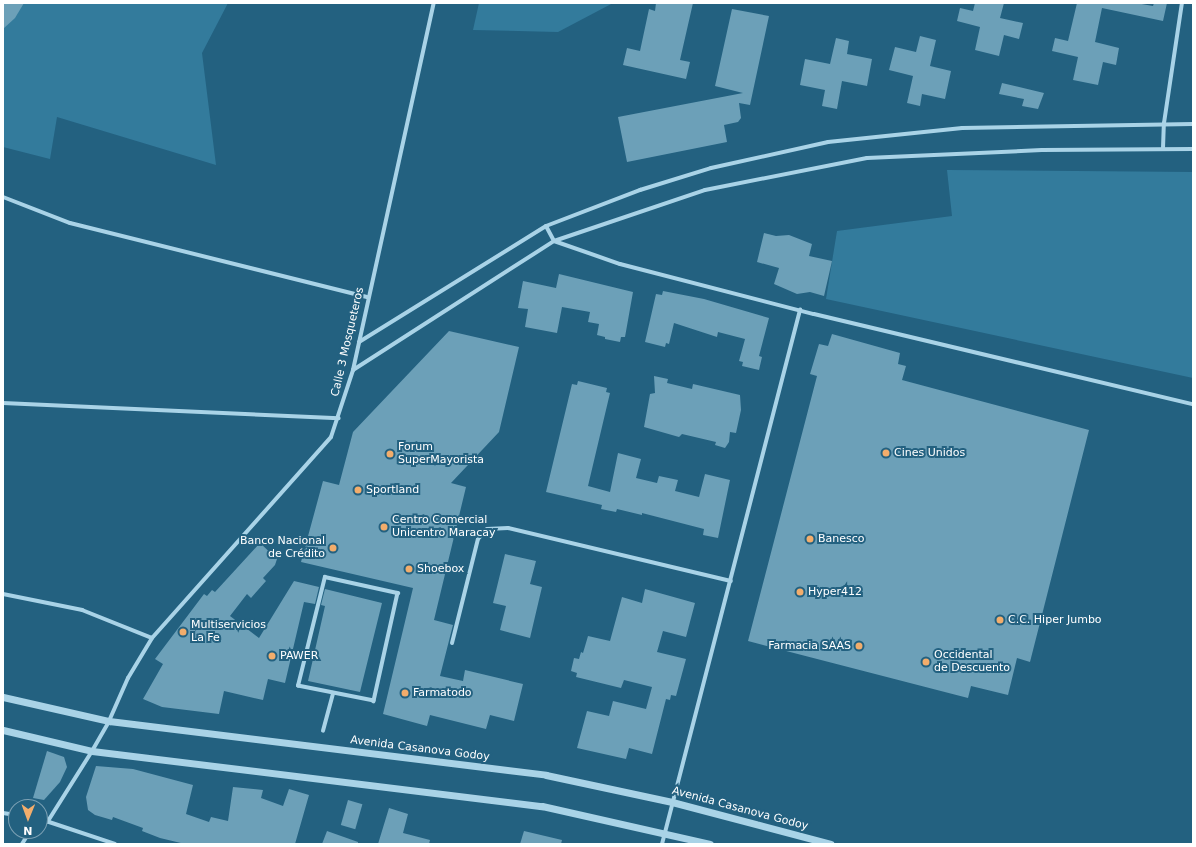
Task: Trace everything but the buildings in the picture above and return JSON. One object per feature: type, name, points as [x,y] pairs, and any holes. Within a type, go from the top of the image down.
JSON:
[{"type":"street","name":"Calle 3 Mosqueteros","points":[[48,821],[110,721],[128,678],[152,638],[332,437],[353,370],[367,297],[434,3]]},
{"type":"street","points":[[1163,148],[1164,123],[1182,3]]},
{"type":"street","points":[[359,342],[546,226],[640,190],[711,168],[828,142],[962,128],[1164,123],[1193,124]]},
{"type":"street","points":[[353,370],[554,241],[705,190],[867,158],[1163,148],[1193,149]]},
{"type":"street","points":[[3,197],[70,223],[367,297]]},
{"type":"street","points":[[546,226],[554,241],[620,264],[800,310],[1193,404]]},
{"type":"street","points":[[661,844],[731,582],[800,310]]},
{"type":"street","points":[[3,403],[339,418]]},
{"type":"street","points":[[452,643],[478,539],[487,529],[508,528],[731,582]]},
{"type":"street","points":[[325,577],[398,594],[374,701],[333,694],[298,686],[325,577]]},
{"type":"street","points":[[3,594],[82,610],[152,638]]},
{"type":"street","points":[[323,731],[333,694]]},
{"type":"street","name":"Avenida Casanova Godoy","points":[[3,697],[110,721],[546,775],[672,802],[831,844]]},
{"type":"street","points":[[3,730],[92,751],[542,806],[710,844]]},
{"type":"street","points":[[48,821],[115,844]]},
{"type":"shaded area","points":[[3,3],[228,3],[202,53],[216,165],[57,117],[50,159],[3,147]]},
{"type":"shaded area","points":[[479,3],[613,3],[558,32],[473,30]]},
{"type":"shaded area","points":[[947,170],[1193,172],[1193,378],[826,299],[837,231],[952,216]]},
{"type":"place","name":"Cines Unidos","points":[[886,453]]},
{"type":"place","name":"Forum SuperMayorista","points":[[390,454]]},
{"type":"place","name":"Sportland","points":[[358,490]]},
{"type":"place","name":"Centro Comercial Unicentro Maracay","points":[[384,527]]},
{"type":"place","name":"Banesco","points":[[810,539]]},
{"type":"place","name":"Banco Nacional de Crédito","points":[[333,548]]},
{"type":"place","name":"Shoebox","points":[[409,569]]},
{"type":"place","name":"Hyper412","points":[[800,592]]},
{"type":"place","name":"C.C. Hiper Jumbo","points":[[1000,620]]},
{"type":"place","name":"Multiservicios La Fe","points":[[183,632]]},
{"type":"place","name":"Farmacia SAAS","points":[[859,646]]},
{"type":"place","name":"PAWER","points":[[272,656]]},
{"type":"place","name":"Occidental de Descuento","points":[[926,662]]},
{"type":"place","name":"Farmatodo","points":[[405,693]]}]
